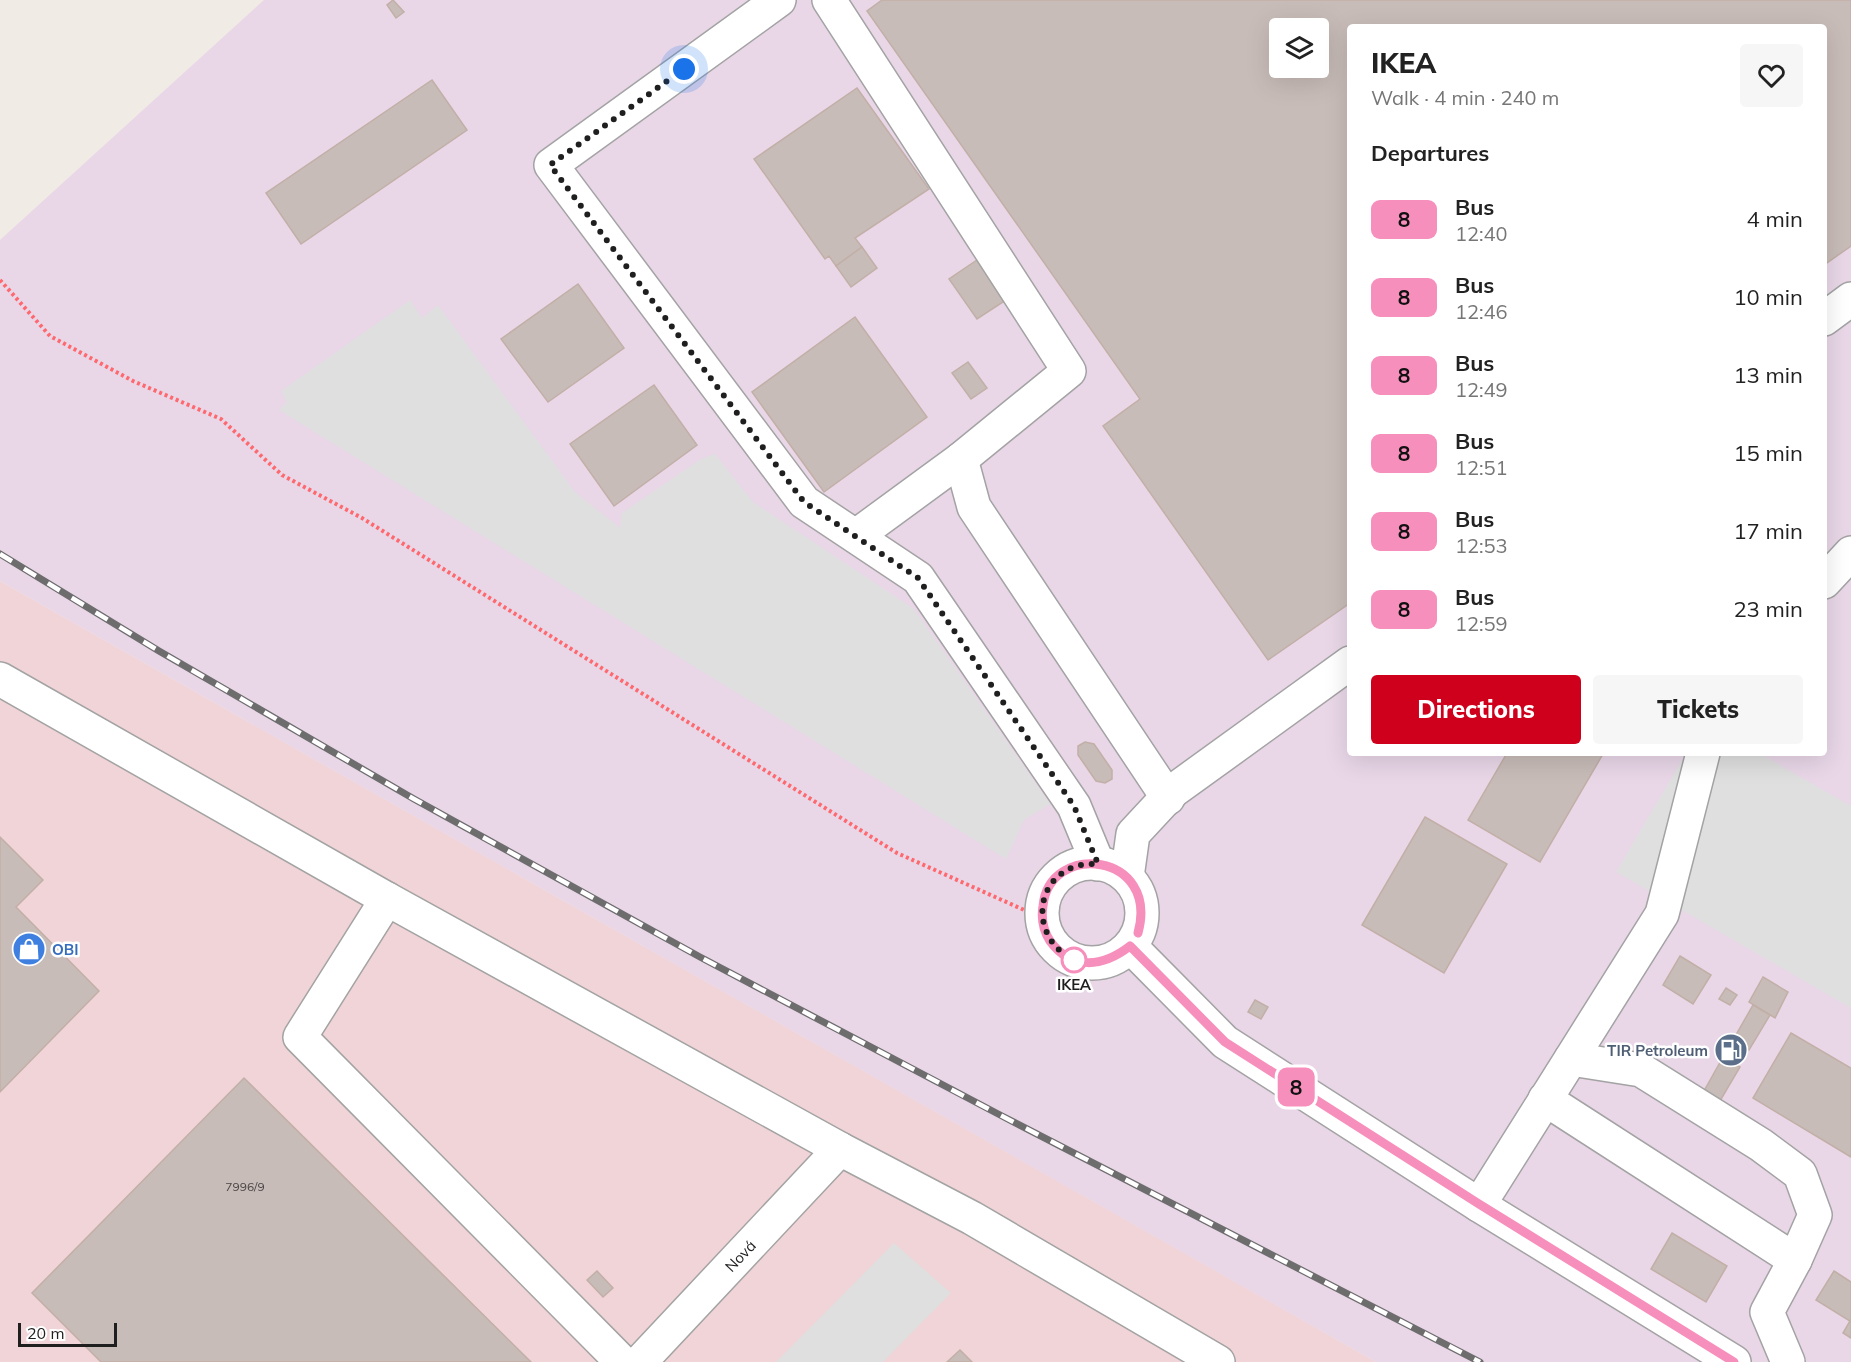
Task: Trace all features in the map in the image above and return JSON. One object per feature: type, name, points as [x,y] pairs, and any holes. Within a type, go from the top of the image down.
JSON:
[{"type":"street","points":[[779,0],[550,165],[804,502],[918,578],[1074,806],[1112,870],[1136,889],[1141,904],[1142,919],[1138,933],[1130,946],[1117,956],[1102,962],[1085,963],[1069,958],[1056,948],[1046,935],[1042,918],[1043,902],[1049,887],[1058,876],[1070,868],[1084,864],[1112,870]]},
{"type":"street","points":[[829,0],[1069,371],[960,459],[856,536]]},
{"type":"street","points":[[1827,317],[1851,299]]},
{"type":"street","points":[[960,459],[974,507],[1168,798]]},
{"type":"street","points":[[1827,579],[1851,553]]},
{"type":"street","points":[[1112,870],[1133,834],[1173,791],[1347,665]]},
{"type":"street","points":[[0,679],[387,899],[840,1149],[972,1218],[1218,1362]]},
{"type":"street","points":[[1479,1204],[1662,914],[1702,756]]},
{"type":"street","points":[[387,899],[300,1037],[622,1362]]},
{"type":"street","points":[[1130,946],[1225,1042],[1479,1204],[1734,1362]]},
{"type":"street","points":[[1571,1059],[1641,1070],[1761,1145],[1800,1174],[1815,1215],[1795,1260],[1767,1312],[1788,1362]]},
{"type":"street","points":[[1545,1100],[1795,1260]]},
{"type":"street","name":"Nová","points":[[640,1362],[840,1149]]},
{"type":"path","points":[[0,280],[50,336],[133,381],[221,419],[282,475],[362,518],[897,853],[1042,918]]},
{"type":"shaded area","points":[[264,0],[1851,0],[1851,1362],[1376,1362],[0,581],[0,240]]},
{"type":"shaded area","points":[[410,300],[422,318],[438,305],[575,492],[620,528],[622,513],[701,459],[715,454],[753,502],[914,609],[1050,804],[1024,820],[1006,859],[279,410],[287,402],[281,391]]},
{"type":"shaded area","points":[[0,581],[1299,1318],[1376,1362],[0,1362]]},
{"type":"shaded area","points":[[1684,756],[1764,756],[1851,806],[1851,1008],[1616,872]]},
{"type":"shaded area","points":[[894,1243],[951,1293],[883,1362],[776,1362]]},
{"type":"building","points":[[393,0],[404,12],[396,18],[387,5]]},
{"type":"building","points":[[882,0],[1851,0],[1851,246],[1827,263],[1827,24],[1347,24],[1347,605],[1268,660],[1103,426],[1140,399],[867,11]]},
{"type":"building","points":[[432,80],[467,130],[301,244],[266,193]]},
{"type":"building","points":[[857,88],[929,189],[855,238],[862,247],[836,266],[829,256],[825,259],[754,159]]},
{"type":"building","points":[[862,247],[877,268],[851,287],[836,266]]},
{"type":"building","points":[[977,260],[1006,300],[977,319],[949,279]]},
{"type":"building","points":[[578,284],[624,348],[548,402],[501,339]]},
{"type":"building","points":[[855,317],[927,417],[824,492],[752,392]]},
{"type":"building","points":[[968,362],[987,388],[971,399],[952,373]]},
{"type":"building","points":[[654,385],[697,445],[614,506],[570,444]]},
{"type":"building","points":[[1085,742],[1094,744],[1112,770],[1112,779],[1105,783],[1096,781],[1078,755],[1078,746]]},
{"type":"building","points":[[1505,756],[1602,756],[1540,862],[1468,820]]},
{"type":"building","points":[[1425,817],[1507,864],[1444,973],[1362,925]]},
{"type":"building","name":"OBI","points":[[0,837],[43,880],[16,907],[99,991],[0,1092]]},
{"type":"building","points":[[1680,956],[1711,975],[1693,1004],[1663,985]]},
{"type":"building","points":[[1763,977],[1788,992],[1775,1018],[1749,1002]]},
{"type":"building","points":[[1726,988],[1737,995],[1730,1005],[1719,999]]},
{"type":"building","points":[[1255,1000],[1268,1007],[1261,1019],[1248,1012]]},
{"type":"building","points":[[1753,1005],[1770,1015],[1749,1050],[1733,1040]]},
{"type":"building","points":[[1791,1033],[1851,1068],[1851,1157],[1753,1098]]},
{"type":"building","points":[[1723,1057],[1740,1067],[1720,1101],[1704,1091]]},
{"type":"building","points":[[244,1078],[531,1362],[101,1362],[32,1293]]},
{"type":"building","points":[[1672,1233],[1727,1266],[1706,1302],[1651,1269]]},
{"type":"building","points":[[597,1271],[613,1288],[603,1297],[587,1280]]},
{"type":"building","points":[[1834,1271],[1851,1282],[1851,1338],[1843,1333],[1850,1321],[1816,1300]]},
{"type":"building","points":[[960,1350],[972,1362],[947,1362]]},
{"type":"railway","points":[[0,554],[159,651],[414,799],[700,957],[1002,1116],[1480,1362]]},
{"type":"bus line","name":"8","points":[[1138,933],[1142,919],[1141,904],[1136,889],[1114,868],[1098,864],[1084,864],[1070,868],[1058,876],[1049,887],[1043,902],[1042,918],[1046,935],[1056,948],[1069,958],[1085,963],[1102,962],[1117,956],[1130,946],[1225,1042],[1479,1204],[1734,1362]]},
{"type":"place","name":"OBI","points":[[29,949]]},
{"type":"place","name":"IKEA","points":[[1074,960]]},
{"type":"place","name":"TIR Petroleum","points":[[1731,1050]]},
{"type":"route","points":[[684,69],[550,165],[804,502],[918,578],[1074,806],[1098,864],[1084,864],[1070,868],[1058,876],[1049,887],[1043,902],[1042,918],[1046,935],[1056,948],[1074,960]]}]
